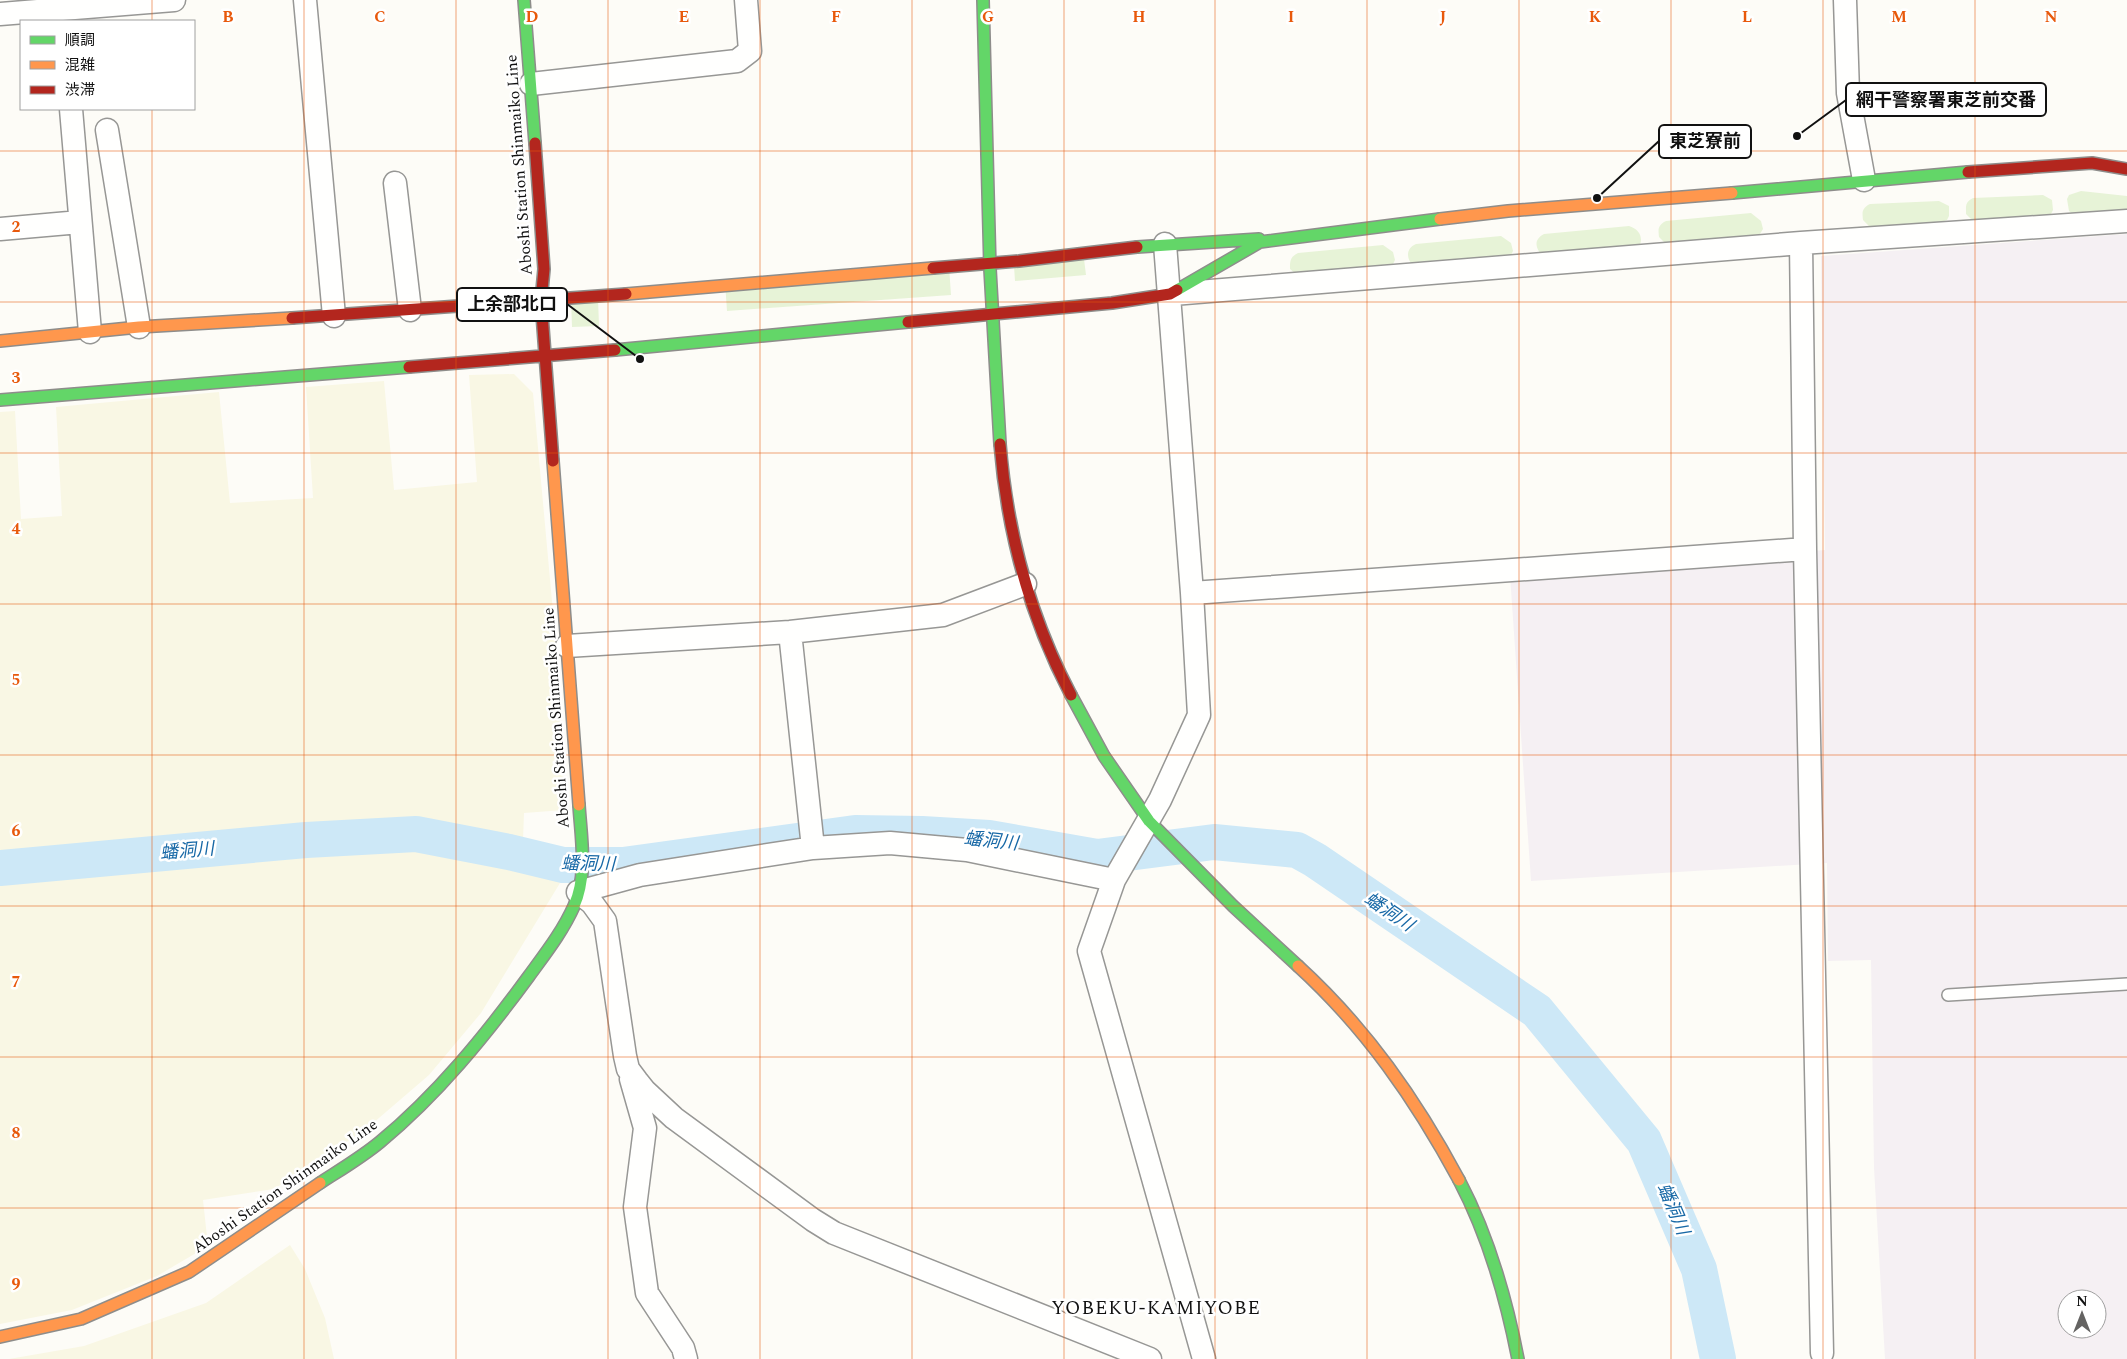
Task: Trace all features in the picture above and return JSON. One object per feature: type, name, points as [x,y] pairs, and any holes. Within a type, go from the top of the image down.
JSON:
[{"type":"street","points":[[0,14],[64,15],[174,0]]},
{"type":"street","points":[[305,0],[334,316]]},
{"type":"street","name":"Aboshi Station Shinmaiko Line","points":[[0,1337],[82,1319],[189,1272],[379,1143],[442,1085],[513,998],[559,934],[575,905],[583,859],[541,302],[544,269],[524,0]]},
{"type":"street","points":[[531,84],[738,61],[750,51],[746,0]]},
{"type":"street","points":[[983,0],[990,263],[999,449],[1013,537],[1025,584],[1056,664],[1083,720],[1116,776],[1149,821],[1359,1027],[1433,1132],[1455,1173],[1476,1219],[1502,1288],[1518,1359]]},
{"type":"street","points":[[1845,0],[1848,93],[1864,180]]},
{"type":"street","points":[[71,110],[90,332]]},
{"type":"street","points":[[107,130],[139,327]]},
{"type":"street","points":[[1170,294],[1212,268],[1260,242],[1508,211],[1771,190],[1864,180],[2092,163],[2126,166]]},
{"type":"street","points":[[395,183],[410,310]]},
{"type":"street","points":[[0,400],[546,356],[994,316],[1112,303],[1170,294],[1801,243],[2127,221]]},
{"type":"street","points":[[0,229],[80,222]]},
{"type":"street","points":[[0,341],[139,327],[541,302],[990,263],[1165,244],[1315,236]]},
{"type":"street","points":[[1801,243],[1805,548],[1822,1354]]},
{"type":"street","points":[[1165,244],[1192,593],[1199,715],[1160,800],[1114,880],[1088,951],[1204,1359]]},
{"type":"street","points":[[1192,593],[1805,548]]},
{"type":"street","points":[[567,646],[790,632],[943,616],[1025,584]]},
{"type":"street","points":[[790,632],[813,848]]},
{"type":"street","points":[[686,1359],[683,1348],[647,1292],[635,1207],[644,1128],[622,1042],[605,921],[580,885],[813,848],[890,843],[967,850],[1114,880]]},
{"type":"street","points":[[628,1069],[644,1092],[674,1118],[813,1220],[834,1233],[1150,1359]]},
{"type":"lane","points":[[1948,995],[2127,984]]},
{"type":"shaded area","points":[[2127,234],[2127,1359],[1885,1359],[1874,1168],[1871,960],[1828,961],[1827,863],[1531,881],[1510,575],[1825,550],[1821,256]]},
{"type":"shaded area","points":[[514,374],[533,393],[557,656],[564,810],[524,813],[523,841],[560,854],[560,883],[481,1013],[429,1075],[365,1130],[274,1189],[203,1200],[208,1246],[157,1276],[72,1310],[0,1324],[0,412],[15,411],[21,519],[62,516],[56,407],[219,392],[230,503],[313,498],[306,387],[384,381],[394,490],[477,482],[469,375]]},
{"type":"shaded area","points":[[290,1245],[305,1269],[325,1318],[334,1359],[9,1359],[84,1346],[206,1303]]},
{"type":"green space","points":[[2081,191],[2127,196],[2127,212],[2074,215],[2069,211],[2067,199],[2069,195]]},
{"type":"green space","points":[[2043,195],[2052,200],[2053,210],[2051,214],[2041,217],[1973,221],[1966,214],[1967,203],[1973,198]]},
{"type":"green space","points":[[1939,201],[1949,206],[1949,216],[1947,220],[1938,223],[1870,227],[1863,220],[1863,210],[1870,204]]},
{"type":"green space","points":[[1751,213],[1761,221],[1763,229],[1758,237],[1665,243],[1659,237],[1659,227],[1666,221]]},
{"type":"green space","points":[[1629,226],[1640,234],[1639,247],[1540,253],[1537,247],[1538,240],[1544,234]]},
{"type":"green space","points":[[1501,236],[1511,243],[1513,251],[1510,257],[1411,263],[1408,258],[1409,250],[1416,244]]},
{"type":"green space","points":[[1383,245],[1393,252],[1395,260],[1392,266],[1297,275],[1290,269],[1293,256],[1298,253]]},
{"type":"green space","points":[[1084,259],[1086,275],[1015,281],[1014,266]]},
{"type":"green space","points":[[949,266],[951,295],[727,311],[725,282]]},
{"type":"green space","points":[[598,298],[599,326],[572,327],[571,299]]},
{"type":"waterway","name":"蟠洞川","points":[[0,868],[306,840],[416,834],[509,852],[563,865],[623,865],[855,833],[989,838],[1097,857],[1214,842],[1297,850],[1315,860],[1537,1011],[1644,1141],[1699,1269],[1718,1359]]},
{"type":"traffic: fast","points":[[524,0],[535,143]]},
{"type":"traffic: fast","points":[[983,0],[990,269],[1000,444]]},
{"type":"traffic: fast","points":[[1732,193],[1968,172]]},
{"type":"traffic: fast","points":[[1177,290],[1260,242],[1440,219]]},
{"type":"traffic: fast","points":[[1137,247],[1259,239]]},
{"type":"traffic: fast","points":[[615,350],[908,322]]},
{"type":"traffic: fast","points":[[0,400],[409,367]]},
{"type":"traffic: fast","points":[[1071,695],[1104,756],[1149,821],[1233,906],[1298,966]]},
{"type":"traffic: fast","points":[[320,1183],[380,1142],[441,1085],[495,1021],[553,942],[574,906],[581,882],[582,843],[579,805]]},
{"type":"traffic: fast","points":[[1459,1180],[1488,1245],[1502,1290],[1518,1359]]},
{"type":"traffic: slow","points":[[1440,219],[1508,211],[1732,193]]},
{"type":"traffic: slow","points":[[626,294],[933,268]]},
{"type":"traffic: slow","points":[[0,341],[139,327],[292,318]]},
{"type":"traffic: slow","points":[[553,461],[579,805]]},
{"type":"traffic: slow","points":[[1298,966],[1346,1014],[1388,1066],[1443,1150],[1459,1180]]},
{"type":"traffic: slow","points":[[0,1337],[81,1319],[189,1272],[320,1183]]},
{"type":"traffic: jam","points":[[535,143],[544,269],[541,301],[553,461]]},
{"type":"traffic: jam","points":[[1968,172],[2092,163],[2127,169]]},
{"type":"traffic: jam","points":[[933,268],[1019,261],[1137,247]]},
{"type":"traffic: jam","points":[[908,322],[1112,303],[1170,294],[1177,290]]},
{"type":"traffic: jam","points":[[292,318],[626,294]]},
{"type":"traffic: jam","points":[[409,367],[615,350]]},
{"type":"traffic: jam","points":[[1000,444],[1008,509],[1023,573],[1044,635],[1071,695]]},
{"type":"place","name":"網干警察署東芝前交番","points":[[1797,136]]},
{"type":"place","name":"東芝寮前","points":[[1597,198]]},
{"type":"place","name":"上余部北口","points":[[640,359]]},
{"type":"district","name":"YOBEKU-KAMIYOBE","points":[[1156,1308]]}]
